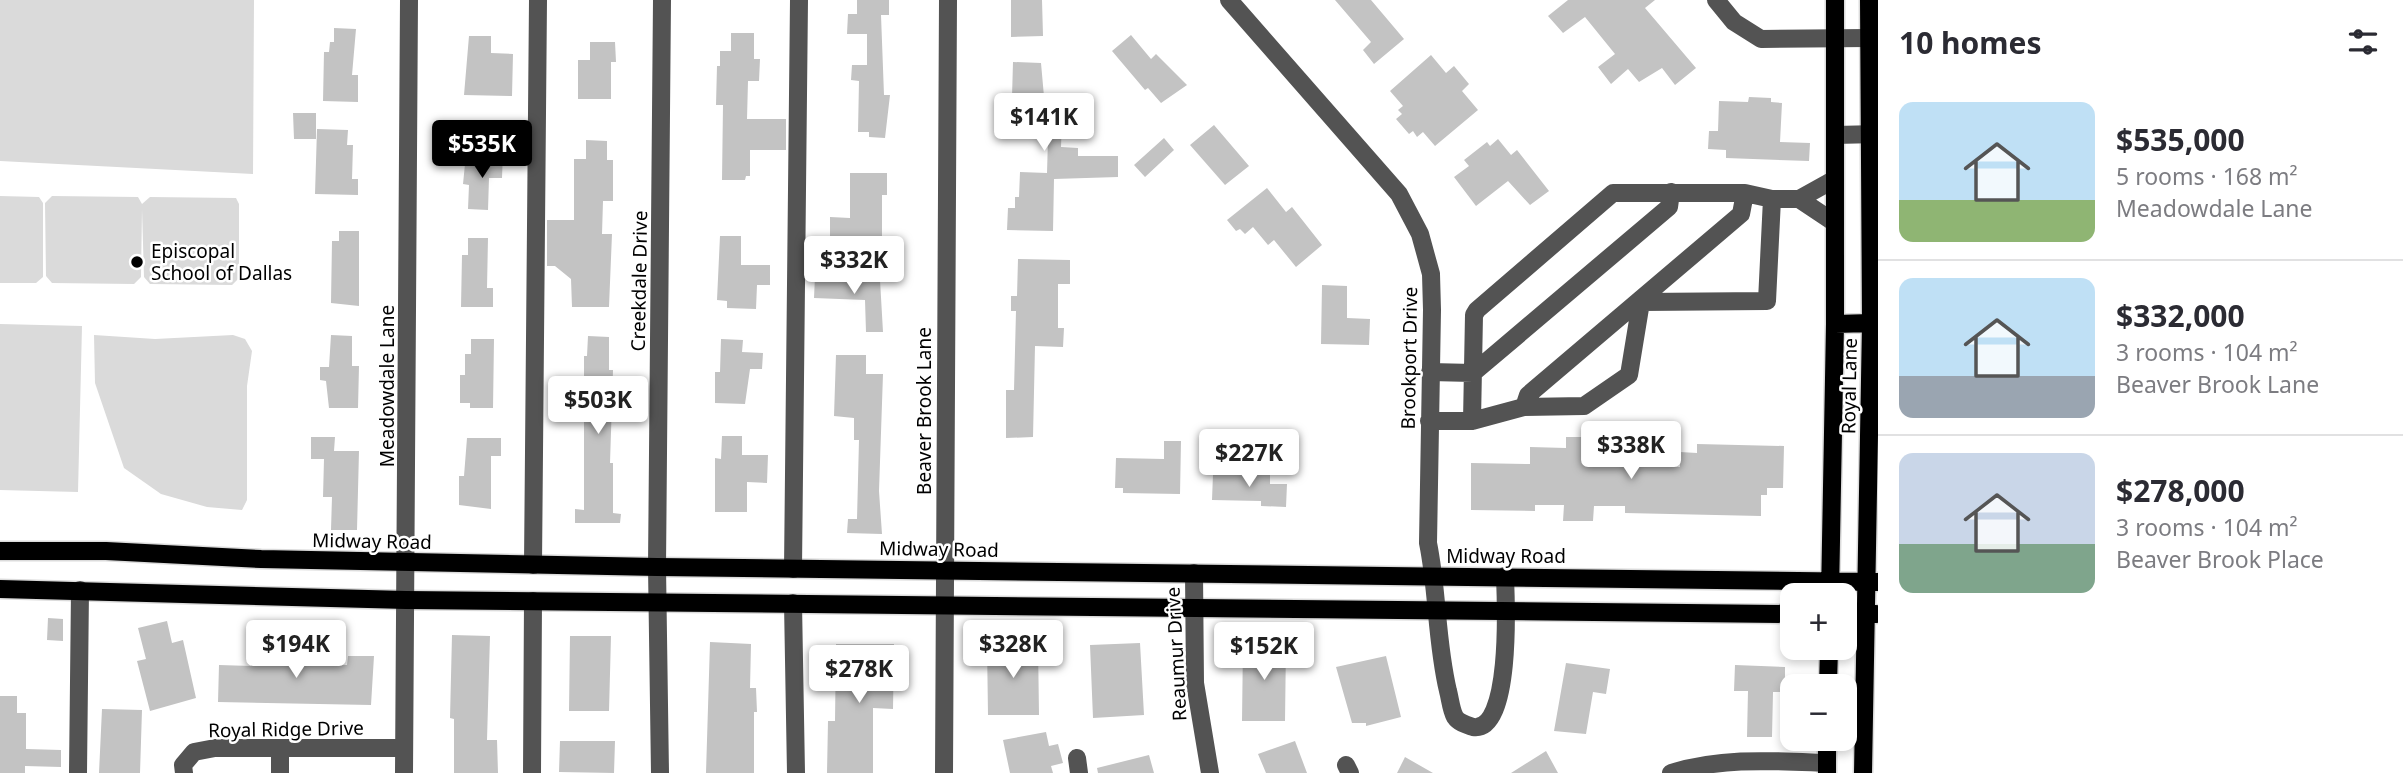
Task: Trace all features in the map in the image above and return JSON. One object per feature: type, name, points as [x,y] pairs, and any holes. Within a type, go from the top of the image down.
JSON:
[{"type":"main road","name":"Royal Lane","points":[[1830,583],[1835,324],[1835,0]]},
{"type":"main road","name":"Royal Lane","points":[[1863,773],[1872,614],[1875,323],[1869,0]]},
{"type":"main road","points":[[1835,324],[1875,323]]},
{"type":"main road","name":"Midway Road","points":[[0,551],[106,551],[407,563],[1505,576],[1780,586]]},
{"type":"main road","points":[[0,589],[405,600],[1780,614]]},
{"type":"street","name":"Meadowdale Lane","points":[[404,773],[409,0]]},
{"type":"street","points":[[533,565],[538,0]]},
{"type":"street","name":"Creekdale Drive","points":[[660,773],[657,567],[662,0]]},
{"type":"street","points":[[793,569],[799,0]]},
{"type":"street","name":"Beaver Brook Lane","points":[[944,773],[948,0]]},
{"type":"street","name":"Brookport Drive","points":[[1229,0],[1404,204],[1420,234],[1431,274],[1428,543],[1435,576],[1439,651],[1455,716],[1465,725],[1479,727],[1489,722],[1494,712],[1506,648],[1506,611]]},
{"type":"street","points":[[1716,0],[1734,22],[1761,39],[1869,38]]},
{"type":"street","points":[[1835,135],[1873,134]]},
{"type":"street","points":[[1472,422],[1474,315],[1477,310],[1613,193],[1745,192],[1772,199],[1799,199],[1835,179]]},
{"type":"street","points":[[1430,372],[1474,373],[1670,207],[1671,192]]},
{"type":"street","points":[[1524,407],[1528,395],[1641,302],[1741,214],[1745,192]]},
{"type":"street","points":[[1641,302],[1767,301],[1772,199]]},
{"type":"street","points":[[1799,199],[1835,223]]},
{"type":"street","points":[[1429,421],[1472,422],[1524,407],[1584,406],[1624,381],[1632,366],[1641,302]]},
{"type":"street","name":"Reaumur Drive","points":[[1194,573],[1195,683],[1210,773]]},
{"type":"street","points":[[1505,576],[1506,611]]},
{"type":"street","points":[[78,773],[80,590]]},
{"type":"street","points":[[532,773],[533,601]]},
{"type":"street","points":[[793,603],[796,773]]},
{"type":"street","name":"Royal Ridge Drive","points":[[184,773],[183,765],[194,752],[215,748],[404,748]]},
{"type":"street","points":[[280,748],[280,773]]},
{"type":"street","points":[[1671,773],[1705,763],[1742,760],[1827,768]]},
{"type":"shaded area","points":[[0,0],[254,0],[253,174],[0,161]]},
{"type":"shaded area","points":[[0,196],[39,197],[43,203],[43,277],[36,283],[0,283]]},
{"type":"shaded area","points":[[52,196],[138,197],[142,204],[150,197],[236,198],[239,204],[239,278],[232,285],[150,284],[144,277],[142,209],[141,277],[134,284],[52,283],[46,276],[45,203]]},
{"type":"shaded area","points":[[0,324],[82,326],[78,492],[0,490]]},
{"type":"shaded area","points":[[94,335],[155,339],[233,335],[245,339],[252,351],[247,386],[247,500],[242,510],[207,507],[161,494],[124,468],[95,383]]},
{"type":"building","points":[[857,0],[889,0],[889,15],[881,15],[884,95],[890,95],[885,138],[869,137],[869,132],[858,132],[859,81],[851,80],[852,65],[867,65],[867,34],[847,34],[848,14],[857,14]]},
{"type":"building","points":[[1011,0],[1042,0],[1043,36],[1011,37]]},
{"type":"building","points":[[1335,0],[1371,0],[1404,39],[1374,64],[1363,50],[1371,42]]},
{"type":"building","points":[[1568,0],[1655,0],[1645,8],[1696,68],[1675,85],[1662,68],[1639,82],[1628,69],[1611,84],[1598,67],[1615,54],[1585,17],[1563,33],[1548,16]]},
{"type":"building","points":[[334,28],[356,29],[352,75],[358,75],[358,102],[323,101],[324,52],[329,52],[330,42],[334,42]]},
{"type":"building","points":[[731,33],[754,33],[754,59],[760,59],[759,81],[748,81],[747,119],[786,119],[786,150],[750,150],[750,176],[746,176],[745,180],[722,180],[723,105],[716,105],[717,66],[720,66],[720,51],[731,51]]},
{"type":"building","points":[[1131,35],[1151,59],[1156,54],[1187,85],[1161,103],[1148,88],[1145,90],[1112,51]]},
{"type":"building","points":[[469,36],[491,36],[491,53],[513,54],[512,96],[464,95]]},
{"type":"building","points":[[590,42],[615,42],[616,62],[611,62],[611,99],[578,99],[578,60],[590,60]]},
{"type":"building","points":[[1431,55],[1446,73],[1454,66],[1469,84],[1462,91],[1478,110],[1435,146],[1423,132],[1417,137],[1413,131],[1409,134],[1396,119],[1402,114],[1398,110],[1403,106],[1390,91]]},
{"type":"building","points":[[1013,62],[1041,63],[1046,119],[1062,120],[1061,147],[1078,148],[1078,156],[1118,156],[1118,177],[1054,179],[1053,231],[1007,230],[1008,208],[1015,208],[1015,197],[1019,197],[1020,172],[1047,173],[1048,139],[1019,139],[1019,118],[1003,118],[1003,97],[1012,97]]},
{"type":"building","points":[[1749,97],[1771,98],[1771,102],[1782,103],[1780,142],[1810,143],[1809,161],[1726,158],[1726,150],[1708,149],[1709,131],[1718,131],[1719,101],[1748,102]]},
{"type":"building","points":[[293,113],[316,113],[316,139],[294,139]]},
{"type":"building","points":[[1214,125],[1249,166],[1225,185],[1190,145]]},
{"type":"building","points":[[317,129],[348,130],[347,145],[353,145],[352,179],[358,179],[358,195],[315,194]]},
{"type":"building","points":[[1164,138],[1174,150],[1145,177],[1134,165]]},
{"type":"building","points":[[1498,139],[1511,155],[1517,150],[1549,191],[1530,205],[1508,181],[1476,206],[1454,177],[1469,166],[1464,160],[1487,142],[1490,146]]},
{"type":"building","points":[[586,140],[607,141],[607,160],[613,160],[613,201],[603,201],[602,234],[612,234],[609,307],[572,307],[571,279],[555,266],[547,266],[547,220],[574,220],[574,159],[586,159]]},
{"type":"building","points":[[488,150],[503,151],[502,178],[489,178],[488,210],[468,209],[469,185],[463,184],[465,164],[487,165]]},
{"type":"building","points":[[850,173],[887,173],[887,195],[882,195],[882,242],[830,242],[830,217],[850,218]]},
{"type":"building","points":[[1267,188],[1286,212],[1292,207],[1322,245],[1296,267],[1274,240],[1268,245],[1253,227],[1245,234],[1240,229],[1236,231],[1227,220]]},
{"type":"building","points":[[339,231],[359,231],[359,306],[331,303],[332,241],[339,241]]},
{"type":"building","points":[[720,236],[741,236],[741,265],[770,265],[770,285],[757,285],[756,309],[727,308],[727,301],[717,300]]},
{"type":"building","points":[[468,238],[488,238],[487,288],[493,288],[493,307],[461,307],[462,255],[468,255]]},
{"type":"building","points":[[1018,259],[1070,260],[1070,284],[1058,284],[1058,328],[1064,328],[1063,347],[1035,346],[1033,437],[1006,438],[1006,390],[1014,390],[1016,311],[1011,311],[1011,296],[1017,296]]},
{"type":"building","points":[[815,276],[880,280],[883,332],[866,332],[865,300],[814,298]]},
{"type":"building","points":[[1322,285],[1347,286],[1347,318],[1370,319],[1369,345],[1321,344]]},
{"type":"building","points":[[331,335],[352,336],[352,366],[359,366],[358,408],[329,408],[326,381],[320,380],[320,367],[329,367]]},
{"type":"building","points":[[588,336],[609,337],[609,370],[613,370],[610,463],[613,463],[613,513],[621,514],[620,523],[575,523],[575,509],[584,510],[584,356],[587,356]]},
{"type":"building","points":[[471,339],[494,339],[493,408],[470,408],[470,403],[460,403],[460,375],[465,375],[465,354],[471,354]]},
{"type":"building","points":[[721,339],[743,340],[742,352],[763,353],[762,369],[750,369],[745,404],[715,403],[715,372],[720,372]]},
{"type":"building","points":[[836,355],[866,355],[866,374],[883,374],[879,491],[882,534],[847,533],[848,519],[857,519],[859,440],[854,440],[854,418],[834,416]]},
{"type":"building","points":[[722,436],[742,436],[742,455],[768,455],[767,483],[747,482],[747,512],[715,512],[715,458],[721,459]]},
{"type":"building","points":[[311,437],[335,437],[334,451],[359,451],[357,530],[331,530],[332,497],[323,497],[324,459],[311,459]]},
{"type":"building","points":[[1566,437],[1594,437],[1594,449],[1626,449],[1625,466],[1680,467],[1680,452],[1697,453],[1697,444],[1784,446],[1783,488],[1767,488],[1767,495],[1761,495],[1761,516],[1625,513],[1625,506],[1594,506],[1593,521],[1563,521],[1564,505],[1535,505],[1535,511],[1471,510],[1471,463],[1530,464],[1530,447],[1566,448]]},
{"type":"building","points":[[467,438],[501,438],[501,456],[491,456],[491,509],[459,505],[459,476],[464,476]]},
{"type":"building","points":[[1164,441],[1181,441],[1180,494],[1123,493],[1123,488],[1115,488],[1116,458],[1164,459]]},
{"type":"building","points":[[1213,474],[1270,475],[1270,484],[1287,484],[1286,507],[1261,506],[1261,501],[1212,500]]},
{"type":"building","points":[[48,618],[63,619],[63,641],[47,640]]},
{"type":"building","points":[[167,621],[172,643],[183,640],[196,698],[150,711],[137,661],[146,659],[138,628]]},
{"type":"building","points":[[452,635],[490,636],[487,740],[497,740],[498,773],[454,773],[454,719],[450,718]]},
{"type":"building","points":[[570,636],[611,636],[609,711],[569,711]]},
{"type":"building","points":[[252,638],[276,639],[275,664],[347,665],[348,656],[374,656],[371,705],[218,702],[219,665],[251,666]]},
{"type":"building","points":[[710,642],[751,644],[750,688],[756,688],[757,712],[754,712],[754,773],[706,773]]},
{"type":"building","points":[[1140,643],[1144,715],[1093,718],[1090,645]]},
{"type":"building","points":[[1243,643],[1286,643],[1285,721],[1242,721]]},
{"type":"building","points":[[836,644],[894,644],[893,709],[873,708],[873,773],[827,773],[828,721],[835,721]]},
{"type":"building","points":[[987,644],[1038,644],[1039,715],[988,715]]},
{"type":"building","points":[[1386,656],[1401,717],[1366,726],[1366,723],[1352,723],[1336,667]]},
{"type":"building","points":[[1566,663],[1610,669],[1606,694],[1593,692],[1586,734],[1554,731]]},
{"type":"building","points":[[1735,665],[1785,667],[1785,674],[1780,674],[1780,692],[1773,692],[1772,737],[1747,737],[1748,691],[1734,691]]},
{"type":"building","points":[[0,696],[17,696],[17,713],[26,713],[26,749],[61,750],[61,767],[25,766],[25,773],[0,773]]},
{"type":"building","points":[[102,709],[142,710],[140,773],[99,773]]},
{"type":"building","points":[[1046,732],[1049,746],[1058,744],[1063,763],[1051,766],[1053,773],[1010,773],[1003,740]]},
{"type":"building","points":[[560,741],[615,741],[614,773],[559,772]]},
{"type":"building","points":[[1295,741],[1307,773],[1266,773],[1258,754]]},
{"type":"building","points":[[1546,751],[1558,773],[1511,773]]},
{"type":"building","points":[[1149,755],[1154,773],[1098,773],[1097,768]]},
{"type":"building","points":[[1405,757],[1433,773],[1397,773]]},
{"type":"place","name":"Episcopal School of Dallas","points":[[137,262]]}]
